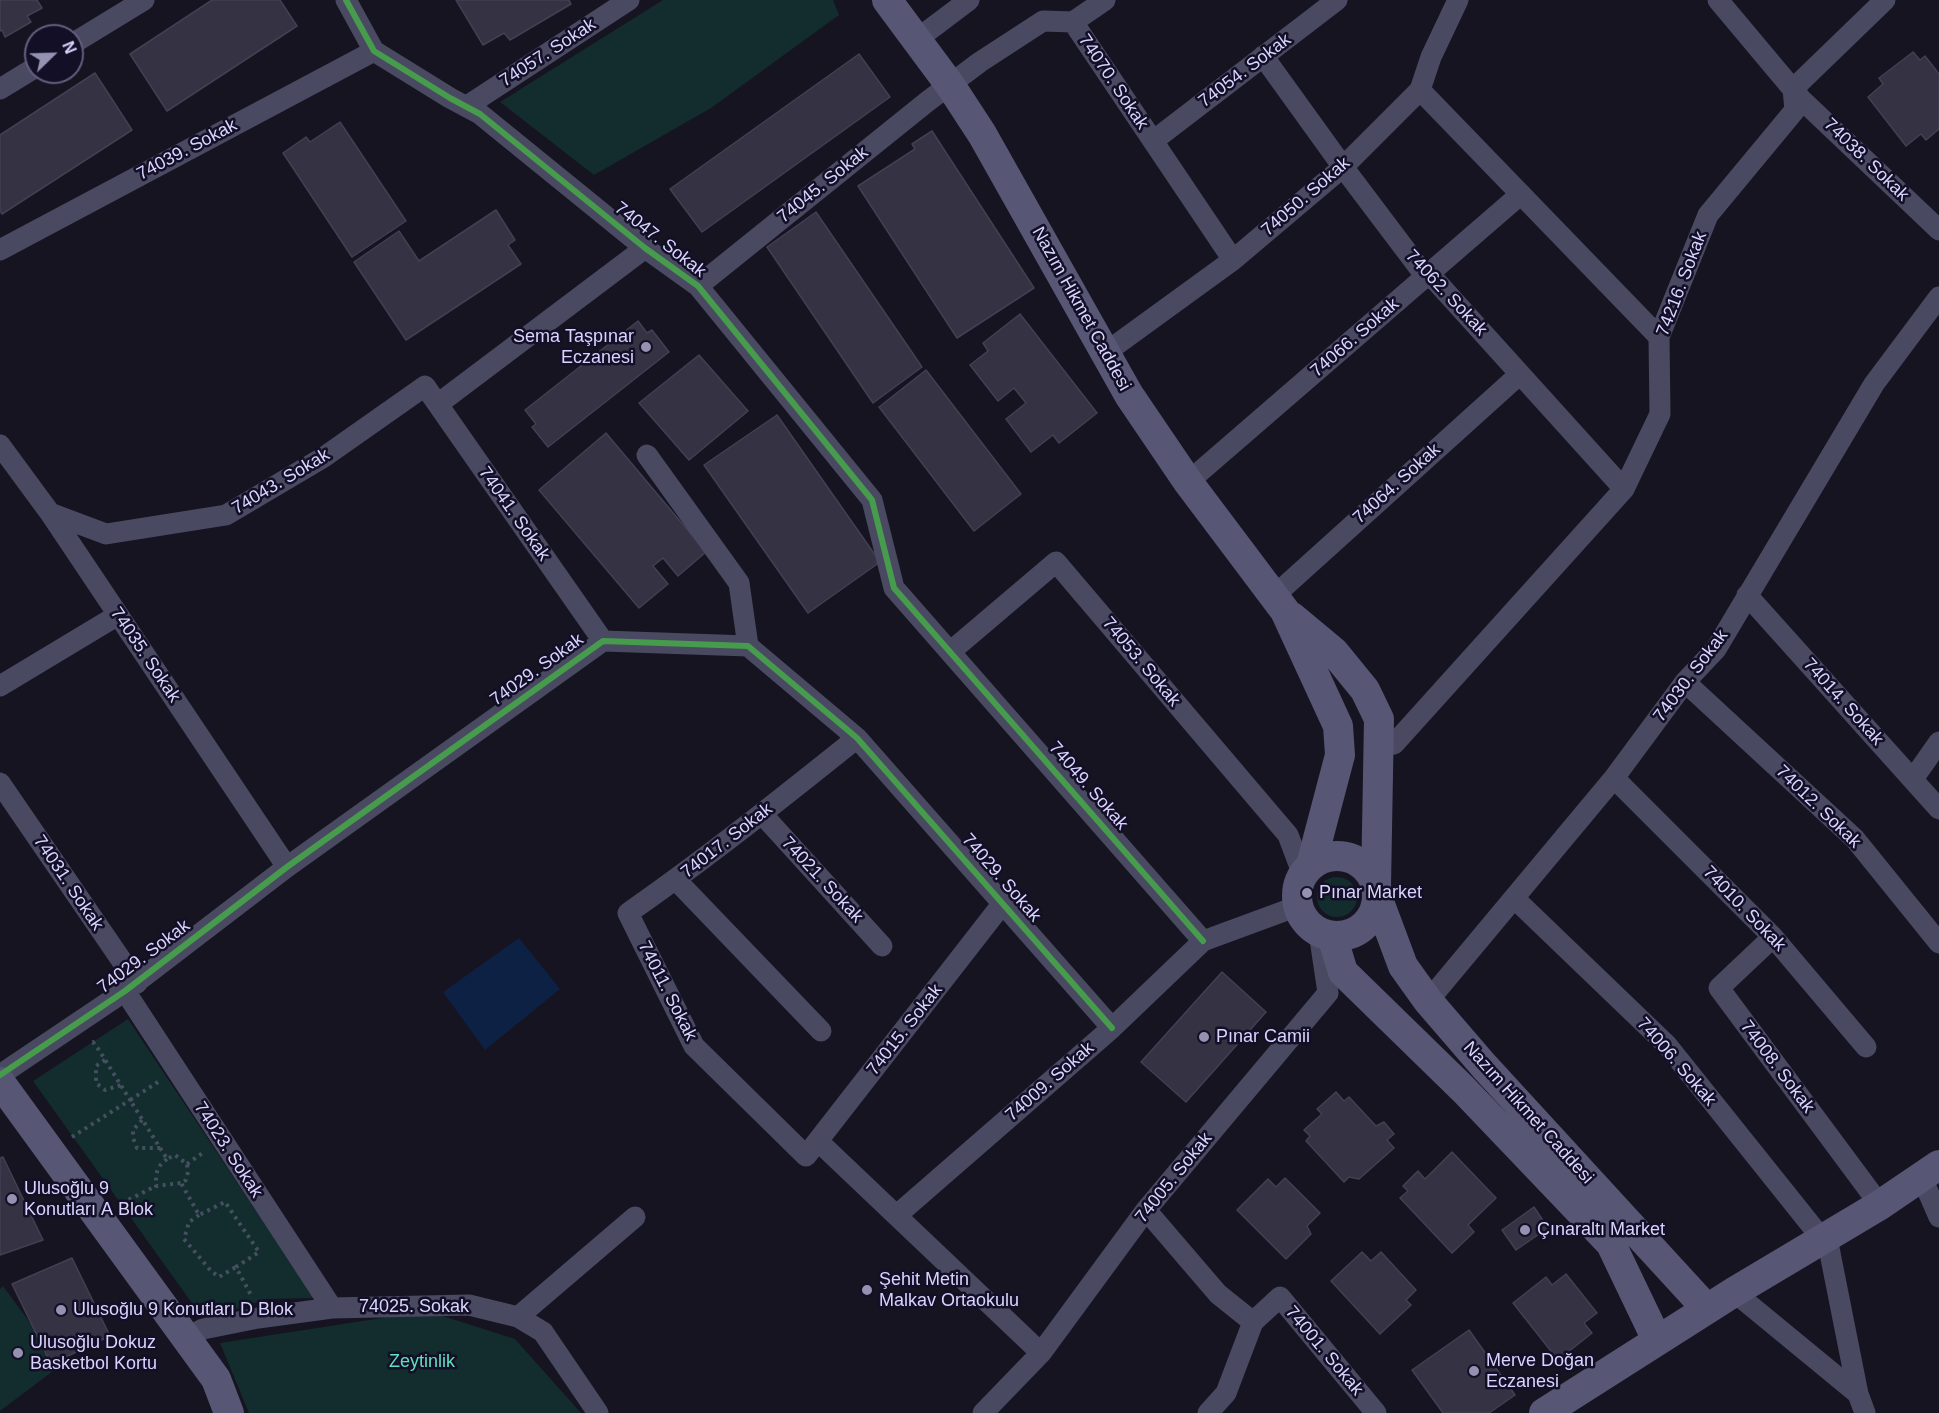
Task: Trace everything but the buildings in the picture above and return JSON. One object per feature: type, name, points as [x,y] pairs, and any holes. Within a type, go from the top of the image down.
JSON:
[{"type":"main road","name":"Nazım Hikmet Caddesi","points":[[887,0],[950,85],[982,134],[1129,395],[1188,482],[1280,603],[1334,652],[1365,690],[1379,719],[1377,892],[1403,966],[1428,1001],[1484,1066],[1707,1309]]},
{"type":"main road","name":"Nazım Hikmet Caddesi","points":[[1280,603],[1338,726],[1340,755],[1307,870]]},
{"type":"main road","points":[[1336,856],[1349,858],[1361,864],[1370,873],[1377,892],[1374,912],[1368,923],[1357,932],[1345,936],[1325,934],[1308,924],[1300,914],[1298,906],[1298,887],[1307,870],[1323,858],[1336,856]]},
{"type":"main road","name":"Nazım Hikmet Caddesi","points":[[1325,934],[1343,972],[1464,1089],[1611,1244],[1657,1340]]},
{"type":"main road","points":[[0,1082],[216,1379],[229,1413]]},
{"type":"main road","points":[[1544,1413],[1657,1340],[1825,1239],[1931,1171]]},
{"type":"street","points":[[84,38],[144,0]]},
{"type":"street","name":"74047. Sokak","points":[[346,0],[374,51],[480,114],[645,248],[698,286],[872,500],[894,588],[950,652]]},
{"type":"street","name":"74057. Sokak","points":[[467,106],[629,0]]},
{"type":"street","points":[[916,40],[969,0]]},
{"type":"street","points":[[1073,22],[1105,0]]},
{"type":"street","name":"74054. Sokak","points":[[1153,141],[1337,0]]},
{"type":"street","name":"74050. Sokak","points":[[1105,353],[1233,260],[1343,167],[1420,90],[1431,57],[1458,0]]},
{"type":"street","name":"74038. Sokak","points":[[1718,0],[1793,89],[1939,230]]},
{"type":"street","points":[[1793,89],[1885,0]]},
{"type":"street","name":"74070. Sokak","points":[[950,85],[1043,21],[1073,22],[1233,260]]},
{"type":"street","name":"74039. Sokak","points":[[0,250],[374,51]]},
{"type":"street","name":"74062. Sokak","points":[[1263,56],[1426,277],[1435,280],[1624,489]]},
{"type":"street","points":[[0,89],[24,74]]},
{"type":"street","name":"74045. Sokak","points":[[698,286],[950,85]]},
{"type":"street","name":"74216. Sokak","points":[[1379,746],[1394,744],[1624,489],[1660,414],[1659,337],[1708,215],[1795,110],[1793,89]]},
{"type":"street","points":[[1420,90],[1659,337]]},
{"type":"street","name":"74066. Sokak","points":[[1188,482],[1521,194]]},
{"type":"street","points":[[438,404],[645,248]]},
{"type":"street","name":"74030. Sokak","points":[[1428,1001],[1614,778],[1684,682],[1716,649],[1874,384],[1939,297]]},
{"type":"street","name":"74064. Sokak","points":[[1280,603],[1520,374]]},
{"type":"street","name":"74041. Sokak","points":[[425,386],[603,641]]},
{"type":"street","name":"74043. Sokak","points":[[50,513],[106,534],[226,514],[324,457],[425,386]]},
{"type":"street","name":"74035. Sokak","points":[[0,445],[50,513],[287,867]]},
{"type":"street","points":[[648,455],[739,584],[748,646]]},
{"type":"street","name":"74053. Sokak","points":[[950,652],[1056,562],[1288,835],[1307,870]]},
{"type":"street","name":"74014. Sokak","points":[[1747,596],[1939,809]]},
{"type":"street","points":[[0,686],[118,615]]},
{"type":"street","name":"74029. Sokak","points":[[0,1075],[131,987],[287,867],[603,641],[748,646],[857,738],[1112,1028]]},
{"type":"street","name":"74049. Sokak","points":[[950,652],[1203,940]]},
{"type":"street","name":"74012. Sokak","points":[[1684,682],[1855,840],[1939,943]]},
{"type":"street","name":"74017. Sokak","points":[[821,1032],[676,880],[857,738]]},
{"type":"street","points":[[1913,780],[1939,741]]},
{"type":"street","name":"74010. Sokak","points":[[1614,778],[1773,937],[1866,1047]]},
{"type":"street","name":"74031. Sokak","points":[[0,783],[131,987]]},
{"type":"street","name":"74021. Sokak","points":[[762,814],[882,946]]},
{"type":"street","name":"74011. Sokak","points":[[676,880],[628,914],[694,1046],[813,1149],[897,1215],[1041,1353]]},
{"type":"street","name":"74006. Sokak","points":[[1514,898],[1667,1045],[1825,1239]]},
{"type":"street","name":"74015. Sokak","points":[[813,1149],[1003,903]]},
{"type":"street","name":"74009. Sokak","points":[[897,1215],[1112,1028],[1203,940],[1298,906]]},
{"type":"street","name":"74005. Sokak","points":[[983,1413],[1041,1353],[1146,1210],[1328,993],[1325,934]]},
{"type":"street","name":"74008. Sokak","points":[[1773,937],[1719,988],[1880,1205]]},
{"type":"street","name":"74023. Sokak","points":[[131,987],[176,1070],[332,1308]]},
{"type":"street","points":[[1931,1171],[1939,1217]]},
{"type":"street","points":[[1146,1210],[1218,1294],[1253,1322],[1226,1393],[1208,1413]]},
{"type":"street","points":[[518,1317],[635,1217]]},
{"type":"street","points":[[1825,1239],[1861,1403]]},
{"type":"street","points":[[1734,1292],[1861,1403]]},
{"type":"street","name":"74001. Sokak","points":[[1253,1322],[1280,1298],[1376,1413]]},
{"type":"street","name":"74025. Sokak","points":[[187,1338],[203,1329],[258,1318],[332,1308],[469,1305],[518,1317],[543,1332],[598,1413]]},
{"type":"path","points":[[83,1049],[93,1042],[167,1159]]},
{"type":"path","points":[[105,1060],[96,1066],[96,1083],[105,1090],[121,1085]]},
{"type":"path","points":[[66,1140],[176,1070]]},
{"type":"path","points":[[142,1120],[133,1130],[137,1148],[160,1148]]},
{"type":"path","points":[[115,1207],[156,1186],[181,1183],[186,1180],[187,1164],[176,1155],[167,1159],[156,1171],[156,1186]]},
{"type":"path","points":[[181,1183],[199,1215]]},
{"type":"path","points":[[225,1202],[259,1252],[219,1277],[211,1271],[184,1239],[189,1222],[199,1215],[225,1202]]},
{"type":"path","points":[[239,1266],[236,1268],[253,1298],[258,1318]]},
{"type":"green space","points":[[663,0],[833,0],[839,15],[711,108],[594,175],[500,102]]},
{"type":"green space","points":[[1337,877],[1351,883],[1357,897],[1351,911],[1337,917],[1323,911],[1317,897],[1323,883]]},
{"type":"green space","points":[[128,1019],[314,1298],[266,1299],[204,1320],[33,1081]]},
{"type":"green space","points":[[3,1286],[61,1365],[0,1411],[0,1289]]},
{"type":"green space","name":"Zeytinlik","points":[[427,1311],[515,1339],[581,1413],[249,1413],[220,1343]]},
{"type":"water","points":[[519,938],[560,989],[485,1050],[443,992]]},
{"type":"cycle path","points":[[346,0],[374,51],[480,114],[645,248],[698,286],[872,500],[894,588],[1203,941]]},
{"type":"cycle path","points":[[0,1075],[125,991],[287,867],[603,641],[748,646],[857,738],[1112,1028]]},
{"type":"place","name":"Sema Taşpınar Eczanesi","points":[[646,347]]},
{"type":"place","name":"Pınar Market","points":[[1307,893]]},
{"type":"place","name":"Pınar Camii","points":[[1204,1037]]},
{"type":"place","name":"Ulusoğlu 9 Konutları A Blok","points":[[12,1199]]},
{"type":"place","name":"Çınaraltı Market","points":[[1525,1230]]},
{"type":"place","name":"Şehit Metin Malkav Ortaokulu","points":[[867,1290]]},
{"type":"place","name":"Ulusoğlu 9 Konutları D Blok","points":[[61,1310]]},
{"type":"place","name":"Ulusoğlu Dokuz Basketbol Kortu","points":[[18,1353]]},
{"type":"place","name":"Merve Doğan Eczanesi","points":[[1474,1371]]}]
